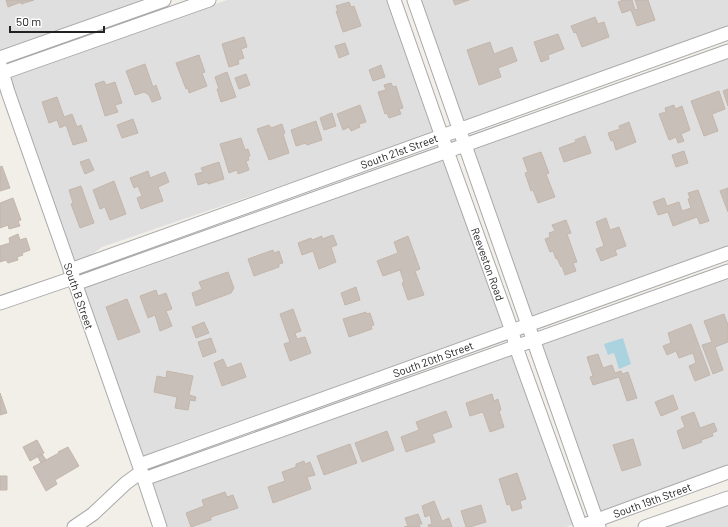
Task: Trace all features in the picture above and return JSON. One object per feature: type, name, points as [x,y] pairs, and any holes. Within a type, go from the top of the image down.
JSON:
[{"type":"street","points":[[0,58],[164,0]]},
{"type":"street","points":[[1,68],[209,0]]},
{"type":"street","name":"Reeveston Road","points":[[394,0],[512,331],[516,347],[579,526]]},
{"type":"street","name":"Reeveston Road","points":[[414,0],[598,523]]},
{"type":"street","name":"South 21st Street","points":[[0,303],[442,136],[728,33]]},
{"type":"street","name":"South 21st Street","points":[[72,277],[447,152],[728,52]]},
{"type":"street","name":"South B Street","points":[[1,68],[72,277],[142,472],[160,527]]},
{"type":"street","name":"South 20th Street","points":[[74,527],[93,514],[126,482],[142,472],[528,325],[728,254]]},
{"type":"street","name":"South 20th Street","points":[[142,472],[516,347],[728,271]]},
{"type":"street","name":"South 19th Street","points":[[579,526],[598,523],[728,472]]},
{"type":"street","name":"South 19th Street","points":[[645,527],[728,498]]},
{"type":"shaded area","points":[[0,0],[143,0],[19,44],[3,57],[0,50]]},
{"type":"shaded area","points":[[227,0],[389,0],[435,133],[102,247],[75,267],[8,75]]},
{"type":"shaded area","points":[[419,0],[728,0],[728,28],[462,124]]},
{"type":"shaded area","points":[[728,56],[728,246],[530,318],[471,149]]},
{"type":"shaded area","points":[[444,158],[503,328],[168,446],[144,463],[82,283],[119,277]]},
{"type":"shaded area","points":[[728,277],[728,467],[599,514],[541,345]]},
{"type":"shaded area","points":[[513,352],[574,524],[566,527],[166,527],[150,481]]},
{"type":"shaded area","points":[[728,501],[728,527],[653,527]]},
{"type":"water","points":[[623,338],[631,364],[619,369],[614,353],[608,355],[604,344]]},
{"type":"building","points":[[6,0],[34,0],[21,4],[21,2],[8,7]]},
{"type":"building","points":[[453,0],[469,0],[455,5]]},
{"type":"building","points":[[623,0],[632,0],[635,10],[638,9],[635,0],[648,0],[655,20],[637,26],[631,10],[622,13],[618,2]]},
{"type":"building","points":[[349,2],[351,7],[354,6],[361,26],[343,32],[336,11],[338,11],[336,6]]},
{"type":"building","points":[[595,17],[598,24],[604,22],[609,37],[582,47],[576,32],[574,33],[571,26]]},
{"type":"building","points":[[558,34],[564,49],[548,55],[549,59],[541,62],[534,42]]},
{"type":"building","points":[[244,37],[247,47],[241,49],[244,58],[238,60],[239,64],[229,67],[222,44]]},
{"type":"building","points":[[490,42],[494,54],[512,47],[517,61],[498,68],[501,77],[479,85],[467,50]]},
{"type":"building","points":[[345,43],[349,54],[339,58],[335,46]]},
{"type":"building","points":[[199,55],[205,72],[202,73],[207,86],[189,93],[176,63]]},
{"type":"building","points":[[145,64],[153,87],[156,85],[161,99],[152,102],[149,95],[144,92],[135,95],[126,71]]},
{"type":"building","points":[[381,65],[385,77],[373,81],[369,70]]},
{"type":"building","points":[[227,72],[236,97],[221,102],[215,77]]},
{"type":"building","points":[[246,74],[250,85],[239,89],[235,78]]},
{"type":"building","points":[[104,81],[106,85],[115,82],[122,103],[115,105],[118,112],[105,116],[95,84]]},
{"type":"building","points":[[391,83],[393,87],[396,86],[403,108],[399,109],[401,114],[389,118],[387,113],[385,114],[378,92],[386,90],[384,85]]},
{"type":"building","points":[[728,89],[728,106],[723,91]]},
{"type":"building","points":[[719,91],[725,109],[712,114],[718,131],[704,136],[691,101]]},
{"type":"building","points":[[57,97],[64,117],[72,114],[77,127],[81,125],[87,141],[73,145],[66,125],[60,128],[57,120],[49,123],[42,102]]},
{"type":"building","points":[[360,105],[366,122],[359,124],[360,127],[351,131],[349,127],[343,130],[337,114]]},
{"type":"building","points":[[674,105],[675,109],[682,106],[690,130],[681,134],[684,141],[678,143],[676,137],[669,140],[659,114],[666,112],[665,108]]},
{"type":"building","points":[[332,113],[336,126],[324,130],[320,118]]},
{"type":"building","points":[[133,119],[138,133],[122,138],[117,125]]},
{"type":"building","points":[[316,121],[322,140],[307,145],[306,143],[296,146],[291,130]]},
{"type":"building","points":[[629,122],[636,142],[616,150],[613,140],[611,141],[608,133],[620,129],[619,126]]},
{"type":"building","points":[[282,124],[285,133],[283,134],[289,153],[269,160],[257,129],[269,125],[271,128]]},
{"type":"building","points":[[585,136],[591,153],[564,162],[559,148],[576,142],[575,140]]},
{"type":"building","points":[[241,138],[245,150],[248,149],[250,156],[248,157],[249,160],[246,161],[249,170],[238,174],[237,170],[229,173],[220,144]]},
{"type":"building","points":[[684,151],[688,163],[676,167],[672,155]]},
{"type":"building","points":[[541,152],[549,173],[546,174],[555,197],[538,203],[533,190],[531,191],[525,173],[528,172],[523,158]]},
{"type":"building","points":[[89,159],[94,170],[85,174],[80,162]]},
{"type":"building","points":[[219,162],[224,179],[208,184],[208,182],[198,185],[195,174],[203,172],[201,168]]},
{"type":"building","points":[[2,166],[10,188],[0,191],[0,167]]},
{"type":"building","points":[[148,171],[150,178],[165,172],[169,182],[158,187],[163,201],[141,209],[137,198],[142,196],[138,186],[134,188],[130,178]]},
{"type":"building","points":[[114,181],[126,214],[110,220],[105,207],[100,209],[93,190]]},
{"type":"building","points":[[81,186],[94,223],[80,228],[71,204],[73,203],[69,190]]},
{"type":"building","points":[[728,188],[728,212],[720,191]]},
{"type":"building","points":[[698,190],[709,221],[700,224],[697,217],[673,226],[668,212],[658,215],[653,202],[664,198],[667,206],[679,202],[682,211],[691,208],[688,193]]},
{"type":"building","points":[[13,198],[21,220],[18,221],[20,226],[9,229],[8,225],[0,228],[0,203]]},
{"type":"building","points":[[606,218],[610,230],[619,227],[626,246],[615,250],[617,255],[601,261],[596,249],[604,246],[596,222]]},
{"type":"building","points":[[566,220],[571,233],[567,234],[577,262],[573,263],[576,271],[565,275],[562,266],[561,267],[557,258],[556,259],[553,251],[550,252],[545,239],[550,237],[549,233],[555,231],[552,225]]},
{"type":"building","points":[[18,234],[20,240],[26,238],[30,250],[17,257],[18,260],[8,263],[6,260],[0,262],[0,246],[10,243],[9,238]]},
{"type":"building","points":[[333,235],[337,245],[331,247],[336,262],[319,269],[313,251],[302,255],[298,243],[311,238],[312,240],[322,236],[322,239]]},
{"type":"building","points":[[408,236],[420,269],[415,271],[424,295],[408,300],[402,283],[404,282],[400,270],[383,276],[377,261],[398,253],[394,242]]},
{"type":"building","points":[[273,250],[274,253],[279,251],[283,263],[279,264],[279,267],[254,276],[248,259]]},
{"type":"building","points":[[228,272],[234,288],[231,293],[196,306],[192,293],[202,289],[199,282]]},
{"type":"building","points":[[356,287],[360,300],[345,305],[341,293]]},
{"type":"building","points":[[156,290],[158,296],[166,293],[172,309],[166,311],[172,326],[160,331],[155,315],[148,318],[140,296]]},
{"type":"building","points":[[127,299],[140,332],[118,340],[106,307]]},
{"type":"building","points":[[293,309],[301,331],[295,333],[297,339],[305,337],[311,353],[290,361],[284,344],[290,342],[280,314]]},
{"type":"building","points":[[366,312],[366,314],[370,313],[374,325],[371,326],[372,329],[349,337],[343,319]]},
{"type":"building","points":[[724,314],[728,325],[728,342],[715,347],[723,370],[713,374],[702,345],[712,342],[704,321]]},
{"type":"building","points":[[204,322],[209,333],[196,338],[192,327]]},
{"type":"building","points":[[691,324],[710,375],[695,381],[689,366],[696,363],[693,353],[679,358],[676,351],[667,355],[663,346],[671,343],[668,333]]},
{"type":"building","points":[[211,338],[216,352],[203,357],[198,342]]},
{"type":"building","points":[[598,354],[603,368],[612,365],[615,373],[621,371],[622,374],[628,372],[637,398],[627,401],[619,377],[593,385],[590,377],[593,376],[587,357]]},
{"type":"building","points":[[223,359],[227,368],[241,363],[246,377],[222,386],[214,363]]},
{"type":"building","points":[[167,371],[193,376],[189,395],[196,397],[195,401],[190,400],[188,410],[175,408],[177,397],[154,392],[157,376],[166,378]]},
{"type":"building","points":[[0,393],[7,413],[0,415]]},
{"type":"building","points":[[492,394],[494,401],[498,399],[501,410],[499,411],[504,427],[490,432],[483,412],[470,416],[466,403]]},
{"type":"building","points":[[673,395],[678,409],[661,416],[655,402]]},
{"type":"building","points":[[446,411],[452,427],[432,434],[435,442],[406,452],[401,437],[419,430],[416,422]]},
{"type":"building","points":[[694,412],[700,428],[714,423],[717,431],[712,433],[713,436],[701,440],[702,442],[683,449],[677,431],[685,427],[681,417]]},
{"type":"building","points":[[387,431],[394,450],[362,462],[355,443]]},
{"type":"building","points":[[633,439],[641,465],[622,471],[613,445]]},
{"type":"building","points":[[37,440],[44,453],[30,461],[23,447]]},
{"type":"building","points":[[350,444],[357,463],[324,475],[317,456]]},
{"type":"building","points":[[68,447],[79,466],[55,480],[57,484],[46,491],[33,467]]},
{"type":"building","points":[[42,454],[46,460],[41,463],[38,457]]},
{"type":"building","points":[[304,461],[305,464],[310,462],[315,475],[307,477],[311,489],[273,503],[268,487],[285,481],[282,472],[296,467],[296,464]]},
{"type":"building","points":[[517,473],[526,499],[520,501],[522,508],[512,511],[510,504],[507,505],[499,479]]},
{"type":"building","points":[[0,476],[7,476],[7,490],[0,490]]},
{"type":"building","points":[[225,492],[227,497],[233,495],[238,508],[211,517],[211,520],[191,527],[186,513],[204,506],[202,500]]},
{"type":"building","points":[[434,501],[442,521],[449,518],[452,527],[429,527],[428,525],[432,524],[430,515],[425,517],[422,506]]},
{"type":"building","points":[[481,505],[486,522],[466,527],[461,511]]},
{"type":"building","points":[[418,514],[422,524],[419,524],[420,527],[404,527],[408,526],[405,518]]}]
